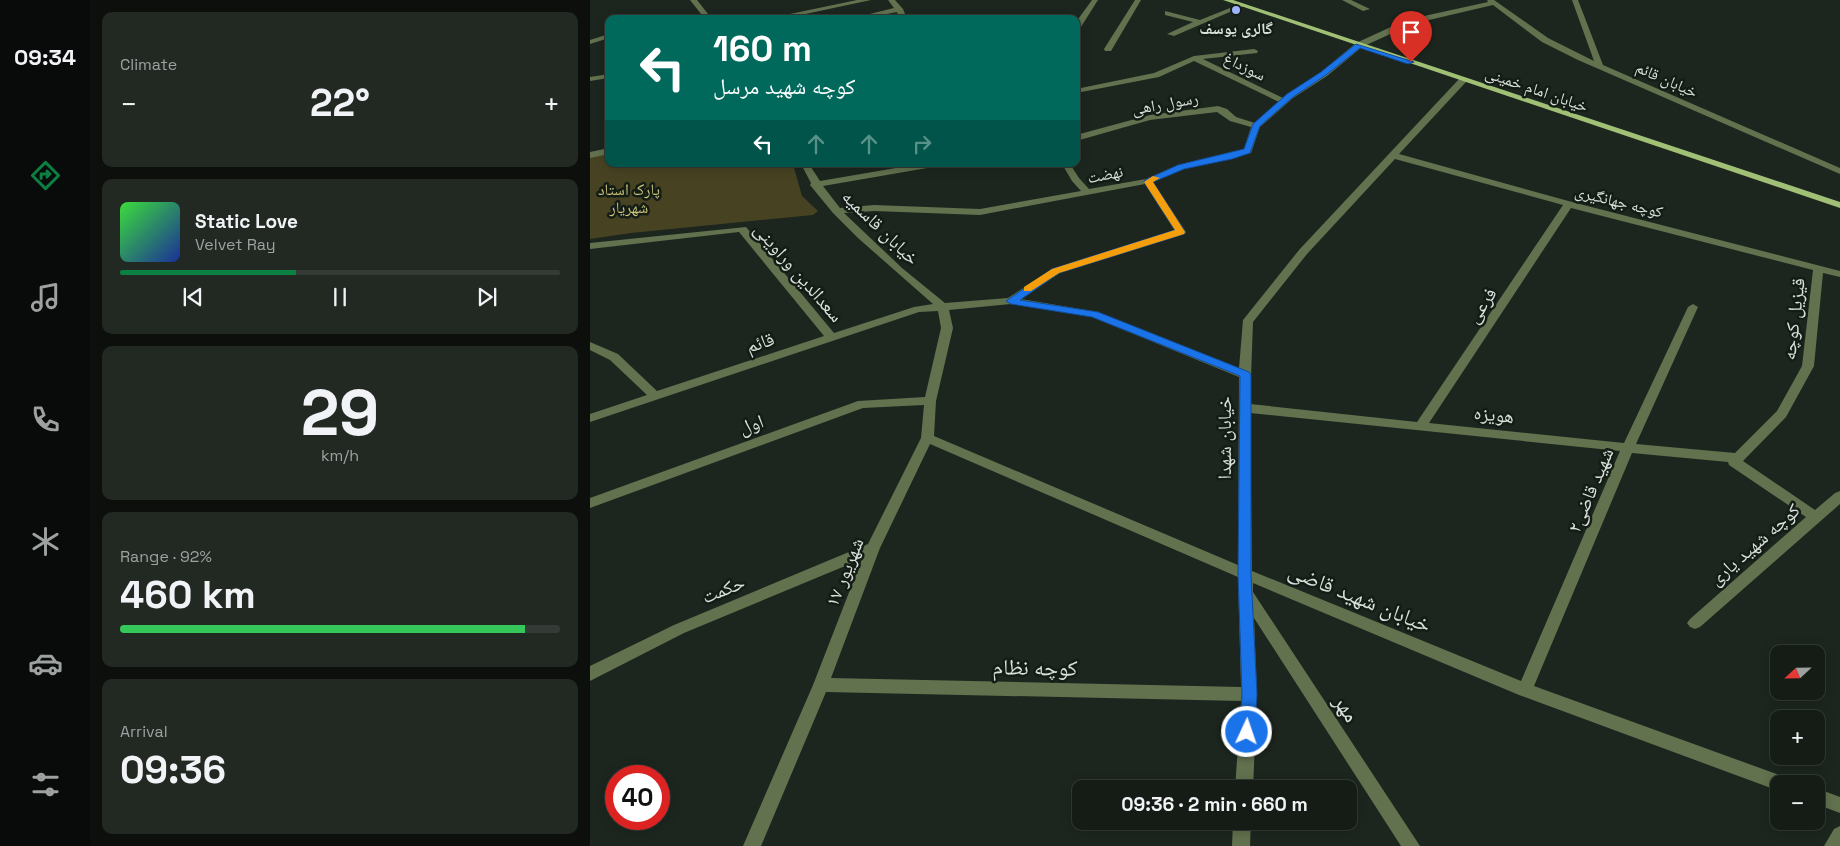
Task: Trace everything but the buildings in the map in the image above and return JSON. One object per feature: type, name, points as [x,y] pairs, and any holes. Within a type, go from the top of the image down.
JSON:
[{"type":"main road","name":"خیابان امام خمینی","points":[[1226,0],[1840,205]]},
{"type":"street","points":[[693,0],[706,15]]},
{"type":"street","points":[[790,15],[867,0]]},
{"type":"street","points":[[891,0],[901,15]]},
{"type":"street","points":[[1080,22],[1095,0]]},
{"type":"street","points":[[1108,49],[1138,0]]},
{"type":"street","points":[[1345,0],[1366,9]]},
{"type":"street","points":[[1575,0],[1598,64]]},
{"type":"street","points":[[1256,126],[1284,101],[1324,74],[1359,45],[1396,28],[1427,18],[1492,2]]},
{"type":"street","name":"خیابان قائم","points":[[1492,2],[1545,40],[1840,171]]},
{"type":"street","points":[[1171,34],[1242,6]]},
{"type":"street","points":[[871,15],[899,9]]},
{"type":"street","points":[[1168,13],[1200,22]]},
{"type":"street","points":[[590,42],[605,37]]},
{"type":"street","points":[[1080,90],[1156,74],[1194,58],[1254,51]]},
{"type":"street","name":"سوزداغ","points":[[1194,58],[1284,101]]},
{"type":"street","points":[[590,79],[605,77]]},
{"type":"street","name":"خیابان شهدا","points":[[1244,780],[1249,694],[1245,574],[1244,408],[1247,322],[1303,252],[1463,80]]},
{"type":"street","name":"رسول راهی","points":[[1080,137],[1150,118],[1218,109],[1224,111],[1233,119],[1256,126]]},
{"type":"street","name":"نهضت","points":[[836,211],[874,208],[980,212],[1148,182],[1181,167],[1248,151],[1256,126]]},
{"type":"street","points":[[590,155],[605,152]]},
{"type":"street","name":"کوچه جهانگیری","points":[[1392,156],[1840,274]]},
{"type":"street","name":"خیابان قاسمیه","points":[[806,167],[815,185],[836,211],[923,292],[943,307]]},
{"type":"street","points":[[815,185],[916,167]]},
{"type":"street","points":[[1068,167],[1075,179],[1088,193]]},
{"type":"street","points":[[1011,301],[1056,271],[1181,232],[1148,182]]},
{"type":"street","name":"فرعی","points":[[1421,425],[1569,204]]},
{"type":"street","name":"سعدالدین وراوینی","points":[[590,246],[742,229],[832,338]]},
{"type":"street","name":"قیزیل کوچه","points":[[1739,458],[1782,414],[1808,366],[1818,268]]},
{"type":"street","points":[[1011,301],[1094,314],[1245,375]]},
{"type":"street","name":"قائم","points":[[590,418],[918,309],[1011,301]]},
{"type":"street","name":"۱۷ شهریور","points":[[752,846],[821,684],[873,548],[927,438],[930,401],[947,328],[943,307]]},
{"type":"street","name":"شهید قاضی۲","points":[[1525,690],[1628,448],[1693,307]]},
{"type":"street","points":[[590,346],[614,357],[654,396]]},
{"type":"street","name":"اول","points":[[590,503],[862,404],[930,401]]},
{"type":"street","name":"هویزه","points":[[1244,408],[1739,458]]},
{"type":"street","name":"خیابان شهید قاضی","points":[[927,438],[1245,574],[1525,690],[1770,780]]},
{"type":"street","points":[[1739,458],[1734,462],[1816,517]]},
{"type":"street","name":"کوچه شهید یاری","points":[[1695,623],[1840,496]]},
{"type":"street","name":"حکمت","points":[[591,673],[679,629],[873,548]]},
{"type":"street","name":"مهر","points":[[1246,594],[1411,846]]},
{"type":"street","name":"کوچه نظام","points":[[821,684],[1249,694]]},
{"type":"street","points":[[1825,799],[1840,805]]},
{"type":"street","points":[[1241,846],[1242,830]]},
{"type":"street","points":[[1833,846],[1840,835]]},
{"type":"green space","name":"پارک استاد شهریار","points":[[605,152],[605,167],[794,167],[802,196],[818,211],[813,215],[631,233],[590,239],[590,155]]},
{"type":"slow traffic","points":[[1028,289],[1056,271],[1181,232],[1148,182],[1156,178]]},
{"type":"place","name":"گالری یوسف","points":[[1236,10]]},
{"type":"route","points":[[1247,732],[1249,694],[1245,574],[1245,375],[1094,314],[1040,304],[1011,301],[1056,271],[1181,232],[1148,182],[1181,167],[1248,151],[1256,126],[1290,96],[1324,74],[1359,45],[1411,62]]}]
